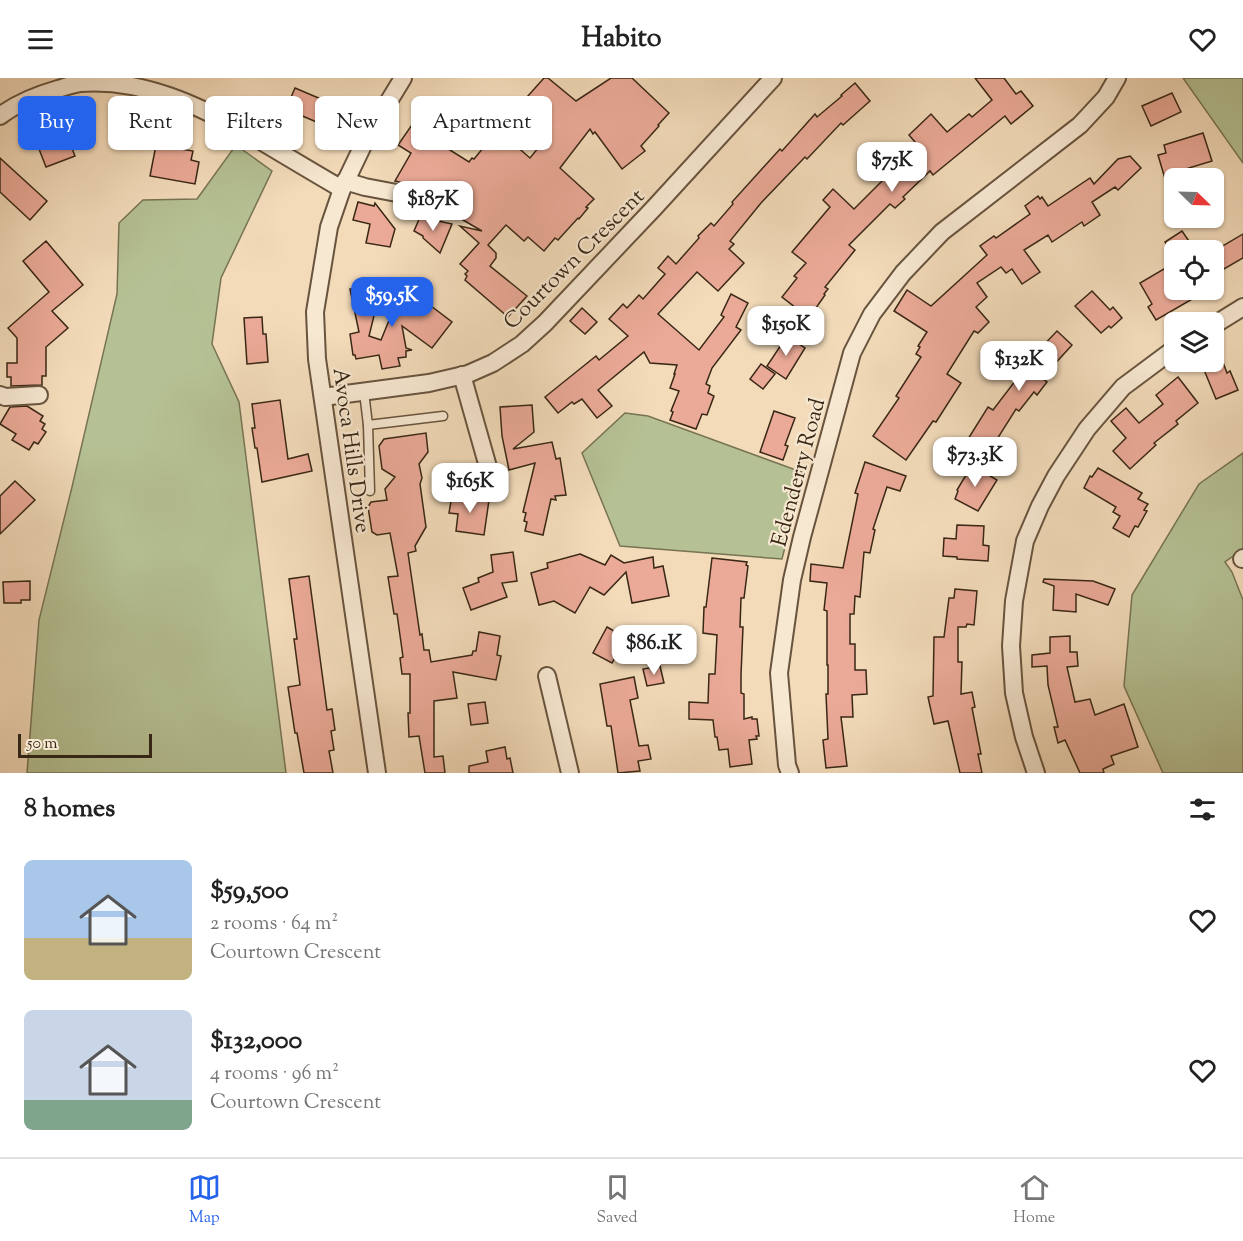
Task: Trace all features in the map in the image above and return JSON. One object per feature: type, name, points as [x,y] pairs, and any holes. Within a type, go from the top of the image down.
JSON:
[{"type":"street","name":"Avoca Hills Drive","points":[[377,773],[317,359],[315,312],[329,227],[344,185],[367,137],[403,78]]},
{"type":"street","name":"Courtown Crescent","points":[[323,397],[462,375],[493,363],[522,344],[545,323],[654,208],[773,78]]},
{"type":"street","name":"Edenderry Road","points":[[790,773],[787,765],[779,673],[792,580],[852,353],[872,314],[903,273],[929,245],[942,232],[1080,125],[1106,97],[1117,78]]},
{"type":"street","points":[[0,116],[12,107],[80,82],[115,81],[142,85],[165,90],[183,98],[344,185],[423,198]]},
{"type":"street","points":[[1224,319],[1243,307]]},
{"type":"street","points":[[1036,773],[1024,737],[1014,693],[1011,646],[1014,601],[1025,541],[1056,476],[1087,429],[1123,387],[1164,356]]},
{"type":"street","points":[[462,375],[488,467]]},
{"type":"street","points":[[0,395],[5,397],[39,395]]},
{"type":"street","points":[[547,676],[570,773]]},
{"type":"lane","points":[[364,392],[368,425],[370,491]]},
{"type":"lane","points":[[368,425],[443,416]]},
{"type":"green space","points":[[1183,78],[1243,78],[1243,163]]},
{"type":"green space","points":[[232,150],[243,150],[272,171],[221,278],[212,344],[239,402],[286,773],[27,773],[39,620],[117,294],[119,223],[143,200],[197,199]]},
{"type":"green space","points":[[625,413],[648,416],[804,473],[782,559],[620,546],[582,453]]},
{"type":"green space","points":[[1243,453],[1243,549],[1225,562],[1232,572],[1243,600],[1243,773],[1163,773],[1124,686],[1132,595],[1199,484]]},
{"type":"building","points":[[544,78],[548,78],[576,101],[611,78],[632,78],[669,113],[641,146],[645,151],[622,169],[595,132],[593,134],[590,129],[560,168],[594,199],[579,219],[558,240],[555,238],[544,251],[528,237],[524,241],[506,225],[488,245],[496,253],[496,258],[490,266],[527,296],[508,317],[465,280],[467,276],[465,274],[468,271],[460,264],[479,243],[460,226],[482,231],[432,202],[433,195],[429,190],[395,181],[411,153],[399,144],[411,126],[411,150],[450,150],[469,162],[481,150],[521,150],[530,158],[537,150],[552,150],[552,96],[528,96]]},
{"type":"building","points":[[975,78],[1004,78],[1016,94],[1021,91],[1033,106],[1011,124],[1005,116],[933,175],[930,171],[895,208],[890,204],[849,245],[855,250],[825,287],[828,289],[825,295],[809,318],[782,297],[797,278],[794,276],[806,263],[792,252],[830,207],[823,200],[833,189],[854,209],[884,179],[887,182],[921,149],[909,135],[931,114],[947,132],[969,114],[972,117],[992,100]]},
{"type":"building","points":[[855,83],[870,101],[843,125],[841,123],[807,159],[805,157],[761,203],[730,241],[734,244],[729,249],[744,263],[718,291],[697,272],[658,314],[699,350],[724,317],[721,315],[731,294],[748,303],[736,327],[741,330],[712,368],[706,384],[710,386],[708,393],[714,396],[707,415],[702,414],[696,429],[670,420],[679,391],[670,388],[677,365],[650,363],[644,352],[598,390],[612,406],[597,418],[582,399],[574,404],[572,402],[558,413],[545,397],[596,356],[599,360],[628,336],[609,319],[623,304],[627,308],[639,295],[643,299],[665,274],[658,268],[668,256],[676,264],[711,223],[714,226],[733,204],[732,202],[780,149],[782,151],[815,114],[817,117]]},
{"type":"building","points":[[295,88],[315,97],[315,121],[303,116],[303,96],[292,96]]},
{"type":"building","points":[[1172,93],[1181,112],[1151,126],[1142,106]]},
{"type":"building","points":[[1203,133],[1212,161],[1189,168],[1164,168],[1164,175],[1158,155],[1166,153],[1164,145]]},
{"type":"building","points":[[39,150],[73,150],[75,156],[46,167]]},
{"type":"building","points":[[155,150],[193,151],[191,160],[199,162],[195,184],[150,176]]},
{"type":"building","points":[[1130,156],[1141,168],[1118,190],[1115,187],[1092,202],[1100,215],[1084,226],[1082,222],[1052,242],[1048,235],[1024,250],[1040,272],[1022,284],[1012,269],[1006,273],[1001,267],[977,283],[987,297],[976,307],[989,322],[978,333],[974,331],[947,374],[961,383],[936,422],[933,421],[906,460],[873,436],[899,398],[896,396],[921,357],[916,354],[927,332],[894,311],[907,290],[931,306],[987,255],[980,246],[994,236],[996,238],[1030,214],[1025,206],[1038,196],[1040,199],[1042,197],[1048,206],[1090,178],[1094,184],[1118,159]]},
{"type":"building","points":[[0,158],[47,201],[30,220],[0,192]]},
{"type":"building","points":[[358,202],[374,206],[375,203],[395,229],[390,247],[366,243],[370,224],[353,220]]},
{"type":"building","points":[[420,217],[452,224],[440,253],[423,236],[414,231]]},
{"type":"building","points":[[1182,231],[1188,240],[1168,240]]},
{"type":"building","points":[[1243,234],[1243,258],[1224,269],[1224,245]]},
{"type":"building","points":[[46,241],[83,285],[52,311],[68,328],[46,347],[46,376],[42,376],[42,385],[11,386],[11,377],[7,377],[7,363],[17,363],[17,338],[8,328],[49,292],[23,261]]},
{"type":"building","points":[[1164,269],[1164,300],[1191,300],[1170,312],[1164,312],[1164,315],[1156,320],[1148,307],[1152,304],[1140,283]]},
{"type":"building","points":[[382,283],[369,336],[381,340],[390,318],[386,314],[392,313],[397,299],[400,312],[417,309],[416,312],[420,308],[431,306],[452,322],[432,348],[402,326],[406,348],[412,350],[406,351],[406,357],[398,358],[400,366],[382,369],[379,355],[356,359],[353,355],[350,334],[359,332],[350,289]]},
{"type":"building","points":[[1092,291],[1110,310],[1113,307],[1122,318],[1101,333],[1075,306]]},
{"type":"building","points":[[582,308],[597,322],[585,334],[570,321]]},
{"type":"building","points":[[262,317],[268,362],[247,364],[244,318]]},
{"type":"building","points":[[1057,331],[1072,345],[1042,378],[1047,382],[1037,395],[1034,392],[1019,411],[1016,409],[989,452],[968,439],[988,407],[993,410],[1038,351]]},
{"type":"building","points":[[787,336],[805,348],[786,379],[767,366]]},
{"type":"building","points":[[761,364],[775,374],[763,389],[750,379]]},
{"type":"building","points":[[1224,365],[1227,373],[1230,371],[1238,390],[1216,399],[1205,372],[1224,372]]},
{"type":"building","points":[[1178,377],[1198,403],[1176,421],[1178,424],[1154,443],[1156,445],[1130,469],[1113,451],[1126,438],[1111,421],[1126,408],[1139,423],[1163,404],[1156,395]]},
{"type":"building","points":[[280,400],[288,459],[308,454],[312,471],[262,482],[252,428],[255,428],[252,404]]},
{"type":"building","points":[[532,405],[534,432],[513,449],[552,442],[556,459],[560,458],[566,495],[555,496],[556,500],[551,499],[543,535],[525,531],[527,522],[524,521],[526,513],[523,512],[535,463],[509,470],[502,436],[500,407]]},
{"type":"building","points":[[27,406],[43,416],[40,421],[45,424],[42,429],[46,432],[38,444],[34,442],[29,450],[12,440],[16,434],[0,424],[10,407]]},
{"type":"building","points":[[774,411],[795,418],[785,445],[788,446],[783,460],[760,452]]},
{"type":"building","points":[[426,433],[428,452],[419,464],[426,527],[415,546],[416,551],[408,553],[424,650],[429,650],[431,662],[472,655],[473,651],[476,651],[479,632],[500,636],[497,655],[501,656],[496,680],[453,672],[457,698],[434,701],[434,757],[443,756],[445,773],[425,773],[419,736],[409,737],[410,674],[402,674],[400,658],[403,657],[397,614],[394,614],[388,577],[398,576],[390,533],[377,535],[372,532],[368,507],[371,502],[387,500],[385,489],[395,477],[382,469],[379,446],[384,439]]},
{"type":"building","points":[[865,462],[906,476],[900,491],[887,487],[873,529],[875,530],[870,553],[864,552],[860,597],[855,596],[854,614],[850,614],[850,644],[855,644],[855,670],[866,670],[867,694],[852,695],[853,717],[841,717],[847,766],[826,768],[823,740],[828,739],[827,611],[824,610],[827,583],[810,581],[811,564],[843,568],[858,494],[855,493]]},
{"type":"building","points":[[972,465],[997,480],[978,511],[955,499],[957,490]]},
{"type":"building","points":[[1098,468],[1142,493],[1138,499],[1148,504],[1144,510],[1147,511],[1138,527],[1135,526],[1129,537],[1113,528],[1120,516],[1113,512],[1116,507],[1084,488],[1090,476],[1092,477]]},
{"type":"building","points":[[15,481],[35,500],[0,534],[0,496]]},
{"type":"building","points":[[452,495],[489,500],[484,535],[456,531],[458,514],[449,513]]},
{"type":"building","points":[[957,525],[984,526],[983,545],[989,546],[988,561],[943,556],[944,538],[956,539]]},
{"type":"building","points":[[513,552],[517,581],[502,583],[507,597],[471,610],[463,588],[479,582],[478,578],[493,572],[491,555]]},
{"type":"building","points":[[580,554],[605,565],[611,555],[624,563],[653,557],[654,568],[663,566],[669,596],[632,603],[626,572],[604,595],[590,587],[575,613],[554,601],[539,605],[531,573],[548,568],[547,563]]},
{"type":"building","points":[[712,558],[747,562],[748,566],[744,598],[741,598],[740,627],[743,627],[741,693],[744,694],[744,719],[752,717],[752,719],[757,719],[759,736],[756,736],[757,739],[749,740],[752,764],[730,767],[728,749],[719,750],[713,720],[689,719],[689,702],[708,703],[709,674],[715,674],[717,635],[703,633],[704,607],[706,607]]},
{"type":"building","points":[[309,576],[327,710],[332,709],[335,730],[331,731],[334,750],[329,751],[333,773],[304,773],[288,687],[300,685],[289,579]]},
{"type":"building","points":[[1044,579],[1093,581],[1115,589],[1108,605],[1076,594],[1076,612],[1053,610],[1054,586],[1043,582]]},
{"type":"building","points":[[30,581],[30,600],[21,600],[21,603],[4,603],[3,582]]},
{"type":"building","points":[[955,589],[977,591],[974,625],[967,624],[966,627],[958,627],[958,662],[962,662],[961,694],[972,692],[975,707],[972,708],[981,754],[978,754],[982,773],[960,773],[948,721],[934,724],[928,697],[933,696],[934,637],[944,637],[949,598],[954,598]]},
{"type":"building","points":[[607,627],[626,638],[612,663],[593,653]]},
{"type":"building","points":[[1070,636],[1070,652],[1077,652],[1078,666],[1067,667],[1075,702],[1090,699],[1095,715],[1124,704],[1138,747],[1111,756],[1114,764],[1103,769],[1104,773],[1080,773],[1065,740],[1058,743],[1054,727],[1058,727],[1048,685],[1047,666],[1032,667],[1032,655],[1050,653],[1050,637]]},
{"type":"building","points":[[660,666],[664,683],[647,686],[643,669]]},
{"type":"building","points":[[634,677],[638,698],[630,700],[639,746],[648,745],[651,759],[638,761],[640,771],[618,773],[611,726],[607,726],[600,684]]},
{"type":"building","points":[[485,702],[488,723],[471,725],[468,704]]},
{"type":"building","points":[[505,747],[513,773],[469,773],[469,766],[488,762],[486,751]]}]
